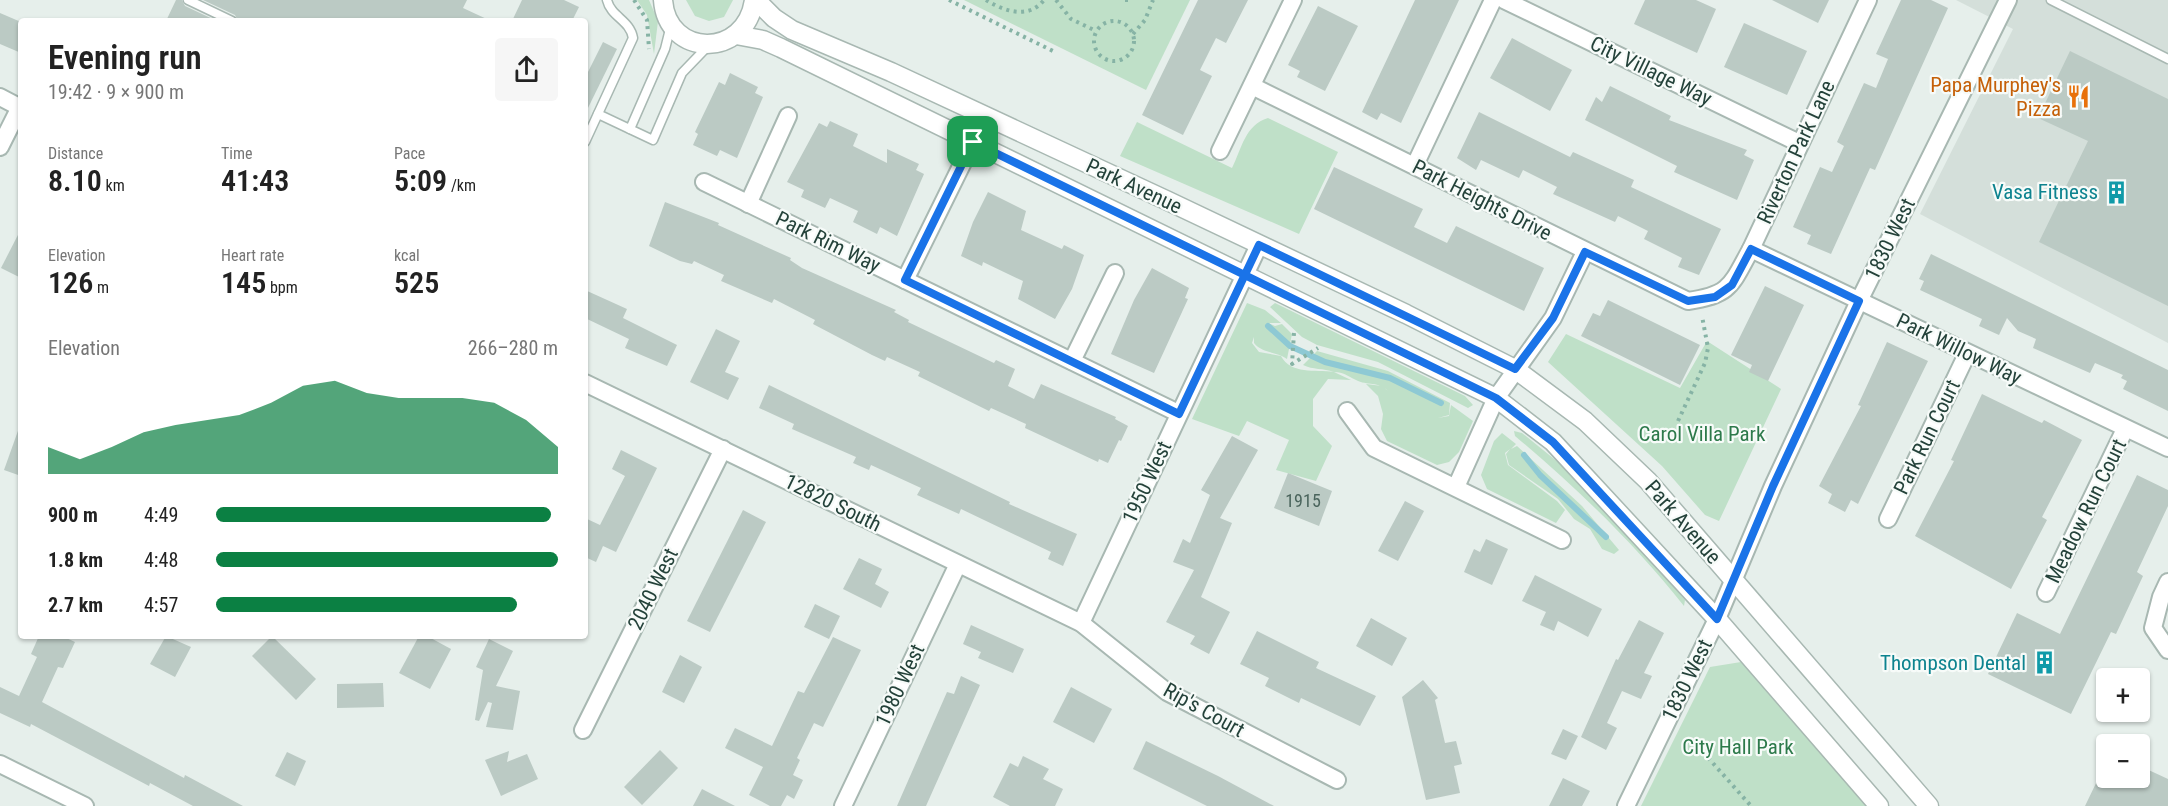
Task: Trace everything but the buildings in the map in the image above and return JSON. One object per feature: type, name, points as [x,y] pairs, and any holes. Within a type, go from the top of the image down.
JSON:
[{"type":"street","points":[[663,0],[671,24],[688,39],[709,44],[736,35]]},
{"type":"street","name":"Park Avenue","points":[[736,35],[746,25],[755,0],[774,18],[792,30],[891,72],[1259,245],[1515,369],[1585,421],[1641,474],[1928,805]]},
{"type":"street","points":[[1220,151],[1293,0]]},
{"type":"street","points":[[1415,165],[1493,0]]},
{"type":"street","name":"City Village Way","points":[[1504,0],[1799,142]]},
{"type":"street","name":"Riverton Park Lane","points":[[1715,297],[1732,285],[1751,249],[1799,142],[1868,0]]},
{"type":"street","name":"1830 West","points":[[1626,806],[1717,619],[1773,486],[1859,301],[2008,0]]},
{"type":"street","name":"Park Avenue","points":[[736,35],[763,40],[781,48],[1496,398],[1553,442],[1717,619],[1879,806]]},
{"type":"street","name":"Park Heights Drive","points":[[1252,86],[1688,301],[1715,297]]},
{"type":"street","points":[[0,98],[18,106]]},
{"type":"street","points":[[0,147],[18,113]]},
{"type":"street","points":[[748,204],[788,116]]},
{"type":"street","points":[[905,280],[973,142]]},
{"type":"street","name":"Park Rim Way","points":[[704,182],[1179,414]]},
{"type":"street","name":"1950 West","points":[[1081,623],[1259,245]]},
{"type":"street","name":"Park Willow Way","points":[[1751,249],[2168,448]]},
{"type":"street","points":[[1456,488],[1496,398],[1553,318],[1585,252]]},
{"type":"street","points":[[1072,361],[1115,273]]},
{"type":"street","name":"Park Run Court","points":[[1888,519],[1967,354]]},
{"type":"street","name":"12820 South","points":[[588,384],[1081,623]]},
{"type":"street","points":[[1347,411],[1374,448],[1562,540]]},
{"type":"street","name":"Meadow Run Court","points":[[2046,593],[2125,429]]},
{"type":"street","name":"2040 West","points":[[583,730],[723,449]]},
{"type":"street","name":"1980 West","points":[[843,806],[958,564]]},
{"type":"street","points":[[2168,582],[2161,597],[2153,628],[2168,650]]},
{"type":"street","name":"Rip's Court","points":[[1081,623],[1167,692],[1337,780]]},
{"type":"street","points":[[0,764],[85,806]]},
{"type":"lane","points":[[188,0],[226,18]]},
{"type":"lane","points":[[588,136],[633,38],[626,22],[608,6],[607,0]]},
{"type":"lane","points":[[2051,0],[2168,59]]},
{"type":"lane","points":[[630,129],[665,49],[671,24]]},
{"type":"lane","points":[[598,114],[653,140],[682,73],[709,44]]},
{"type":"path","points":[[949,0],[1056,52]]},
{"type":"path","points":[[986,0],[1003,10],[1023,13],[1039,6],[1044,0]]},
{"type":"path","points":[[1056,0],[1071,19],[1096,31]]},
{"type":"path","points":[[1133,34],[1145,20],[1153,0]]},
{"type":"path","points":[[1113,21],[1125,24],[1135,40],[1130,54],[1125,59],[1112,62],[1099,56],[1094,43],[1096,31],[1113,21]]},
{"type":"path","points":[[1678,421],[1705,363],[1708,348],[1702,316]]},
{"type":"path","points":[[1294,333],[1292,364],[1318,348]]},
{"type":"path","points":[[1703,752],[1751,806]]},
{"type":"shaded area","points":[[1956,0],[2168,0],[2168,343],[1920,214],[2013,29]]},
{"type":"green space","points":[[637,0],[649,0],[658,21],[654,54],[647,15]]},
{"type":"green space","points":[[686,0],[733,0],[724,17],[709,21],[695,16]]},
{"type":"green space","points":[[964,0],[1190,0],[1146,90]]},
{"type":"green space","points":[[1268,118],[1338,152],[1299,234],[1120,156],[1137,122],[1232,168],[1249,132],[1260,121]]},
{"type":"green space","points":[[1247,303],[1265,310],[1281,323],[1268,323],[1275,326],[1282,324],[1292,334],[1287,359],[1281,356],[1285,362],[1297,369],[1334,372],[1351,380],[1328,379],[1313,399],[1313,426],[1332,446],[1316,481],[1276,470],[1289,440],[1247,421],[1239,436],[1192,419]],"holes":[[[1254,337],[1254,343],[1258,347],[1280,356],[1259,352],[1252,343]]]},
{"type":"green space","points":[[1275,303],[1465,396],[1473,405],[1468,408],[1378,362],[1317,345],[1302,337],[1270,307]]},
{"type":"green space","name":"Carol Villa Park","points":[[1566,334],[1680,388],[1707,341],[1781,389],[1719,521],[1705,515],[1662,466],[1548,362]]},
{"type":"green space","points":[[1317,351],[1388,371],[1450,403],[1449,415],[1438,418],[1449,416],[1451,405],[1473,421],[1459,452],[1449,462],[1437,465],[1387,441],[1381,429],[1383,414],[1378,396],[1366,384],[1380,386],[1360,382],[1343,373],[1303,365]]},
{"type":"green space","points":[[1514,431],[1522,433],[1580,480],[1685,600],[1684,606],[1625,538],[1583,496],[1515,436]]},
{"type":"green space","points":[[1502,433],[1516,444],[1511,449],[1517,446],[1582,506],[1619,550],[1614,554],[1602,549],[1590,529],[1574,519],[1558,499],[1509,465],[1506,454],[1510,449],[1505,453],[1508,465],[1557,501],[1565,510],[1556,523],[1487,489],[1481,475],[1494,441]]},
{"type":"green space","name":"City Hall Park","points":[[1741,662],[1867,806],[1641,806],[1710,667]]},
{"type":"waterway","points":[[1268,326],[1290,346],[1325,362],[1390,378],[1441,403]]},
{"type":"waterway","points":[[1524,455],[1540,475],[1606,537]]},
{"type":"place","name":"Papa Murphey's Pizza","points":[[2079,97]]},
{"type":"place","name":"Vasa Fitness","points":[[2116,192]]},
{"type":"place","name":"Thompson Dental","points":[[2044,663]]},
{"type":"route","points":[[973,142],[905,280],[1179,414],[1244,275],[1259,245],[1406,314],[1515,369],[1533,348],[1553,318],[1585,252],[1688,301],[1715,297],[1732,285],[1751,249],[1828,284],[1859,301],[1773,486],[1717,619],[1553,442],[1496,398],[1244,275],[973,142]]}]
